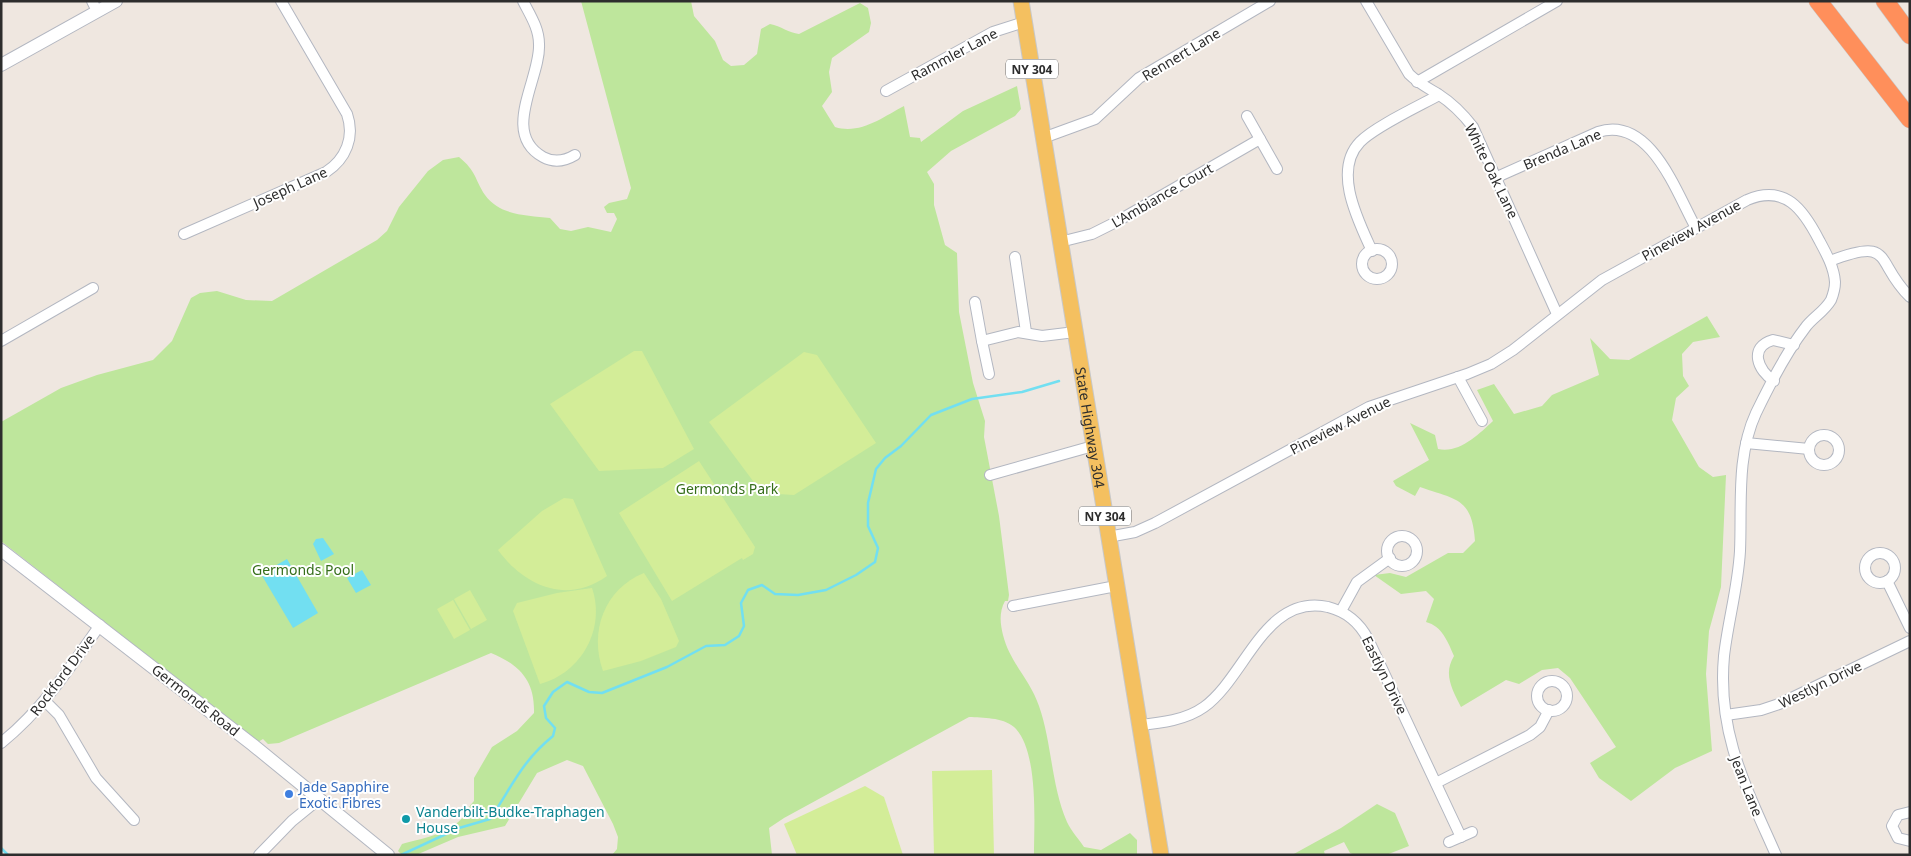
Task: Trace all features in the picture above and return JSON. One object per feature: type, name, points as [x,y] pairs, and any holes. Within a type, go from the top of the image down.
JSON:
[{"type":"highway","points":[[1818,1],[1910,119]]},
{"type":"highway","points":[[1885,1],[1910,35]]},
{"type":"main road","name":"State Highway 304","points":[[1021,1],[1160,855]]},
{"type":"street","points":[[1,65],[94,6],[116,1]]},
{"type":"street","name":"Joseph Lane","points":[[184,234],[326,172],[338,164],[346,150],[350,130],[347,114],[281,1]]},
{"type":"street","points":[[523,1],[537,29],[539,43],[538,57],[523,113],[526,137],[536,152],[550,160],[560,161],[575,155]]},
{"type":"street","name":"Rennert Lane","points":[[1043,138],[1095,119],[1139,78],[1270,1]]},
{"type":"street","name":"White Oak Lane","points":[[1366,1],[1405,68],[1417,82],[1462,112],[1473,127],[1557,314]]},
{"type":"street","points":[[1417,82],[1557,1]]},
{"type":"street","name":"Rammler Lane","points":[[886,91],[993,32],[1024,22]]},
{"type":"street","points":[[1372,251],[1350,198],[1348,175],[1353,152],[1368,136],[1439,95]]},
{"type":"street","points":[[1247,116],[1277,169]]},
{"type":"street","name":"Brenda Lane","points":[[1497,177],[1598,132],[1611,129],[1624,130],[1640,138],[1652,151],[1696,228]]},
{"type":"street","name":"L'Ambiance Court","points":[[1060,242],[1092,234],[1116,222],[1260,139]]},
{"type":"street","name":"Pineview Avenue","points":[[1108,537],[1135,532],[1156,523],[1369,407],[1458,378],[1506,355],[1609,276],[1746,200],[1766,195],[1776,196],[1792,202],[1805,214],[1830,261],[1835,283],[1832,296],[1826,308],[1804,328],[1755,414],[1746,443],[1742,471],[1738,574],[1724,658],[1726,715]]},
{"type":"street","points":[[1830,261],[1860,251],[1878,253],[1887,262],[1897,283],[1910,297]]},
{"type":"street","points":[[1015,257],[1026,332]]},
{"type":"street","points":[[1,341],[93,288]]},
{"type":"street","points":[[974,302],[989,374]]},
{"type":"street","points":[[982,340],[1026,332],[1042,336],[1075,332]]},
{"type":"street","points":[[1774,381],[1764,374],[1759,367],[1757,357],[1760,350],[1765,343],[1773,340],[1794,345]]},
{"type":"street","points":[[1458,378],[1482,421]]},
{"type":"street","points":[[1746,443],[1809,449]]},
{"type":"street","points":[[990,475],[1093,446]]},
{"type":"street","name":"Germonds Road","points":[[1,550],[253,744],[388,855]]},
{"type":"street","points":[[1341,611],[1357,582],[1390,558]]},
{"type":"street","points":[[1887,581],[1910,628]]},
{"type":"street","points":[[1013,606],[1116,586]]},
{"type":"street","name":"Eastlyn Drive","points":[[1139,726],[1182,717],[1206,706],[1268,629],[1284,614],[1309,606],[1323,606],[1341,611],[1358,624],[1368,639],[1461,837]]},
{"type":"street","name":"Rockford Drive","points":[[1,743],[24,724],[45,701],[100,625]]},
{"type":"street","name":"Westlyn Drive","points":[[1726,715],[1761,710],[1779,704],[1910,641]]},
{"type":"street","points":[[45,701],[59,715],[96,778],[134,820]]},
{"type":"street","points":[[1436,783],[1530,735],[1540,727],[1549,710]]},
{"type":"street","name":"Jean Lane","points":[[1726,715],[1737,767],[1776,855]]},
{"type":"street","points":[[259,855],[292,821],[319,800]]},
{"type":"street","points":[[1910,812],[1898,815],[1892,826],[1898,838],[1910,841]]},
{"type":"street","points":[[1449,842],[1472,832]]},
{"type":"green space","name":"Germonds Park","points":[[581,1],[691,1],[694,16],[715,41],[723,60],[731,66],[744,65],[757,54],[761,29],[770,24],[799,34],[860,3],[868,8],[871,23],[869,32],[832,58],[829,72],[832,92],[822,106],[835,127],[844,129],[853,129],[871,124],[904,106],[910,137],[920,138],[921,142],[963,111],[1017,86],[1021,109],[1015,116],[951,151],[927,172],[934,184],[934,205],[945,245],[957,253],[959,312],[973,383],[985,421],[984,437],[999,516],[1009,595],[1008,601],[1005,601],[1001,613],[1006,645],[1031,687],[1039,706],[1047,735],[1058,793],[1071,829],[1084,847],[1101,850],[1130,833],[1137,840],[1137,855],[1034,855],[1033,788],[1028,752],[1022,738],[1014,727],[1004,721],[969,717],[769,828],[772,855],[612,855],[617,849],[618,837],[613,824],[583,766],[567,760],[537,773],[505,826],[458,837],[416,855],[402,855],[398,851],[402,844],[443,832],[451,828],[463,817],[474,801],[474,778],[492,747],[517,731],[534,713],[532,692],[518,669],[491,653],[279,743],[268,744],[263,739],[258,742],[1,541],[1,422],[61,388],[97,375],[153,360],[172,341],[191,298],[200,293],[217,291],[246,300],[272,301],[377,240],[387,231],[399,207],[428,171],[443,160],[459,157],[472,171],[491,202],[506,211],[550,218],[560,229],[571,231],[588,227],[611,232],[617,219],[614,213],[607,213],[604,207],[609,203],[627,199],[631,188]]},
{"type":"green space","points":[[1707,316],[1720,337],[1693,342],[1682,354],[1683,376],[1689,386],[1676,398],[1672,420],[1699,467],[1713,477],[1726,475],[1721,587],[1709,631],[1706,674],[1712,751],[1675,768],[1631,801],[1599,778],[1590,763],[1616,747],[1570,678],[1558,668],[1542,670],[1519,684],[1506,680],[1461,707],[1452,688],[1449,675],[1449,669],[1454,656],[1447,640],[1440,631],[1432,624],[1426,622],[1434,599],[1426,591],[1401,594],[1374,575],[1390,573],[1406,577],[1448,553],[1463,553],[1475,541],[1470,516],[1466,508],[1460,503],[1453,498],[1420,487],[1415,496],[1396,486],[1393,481],[1429,460],[1410,423],[1435,435],[1438,449],[1453,449],[1468,442],[1493,421],[1477,390],[1494,384],[1514,414],[1542,406],[1552,395],[1599,375],[1590,338],[1610,359],[1629,360]]},
{"type":"green space","points":[[634,351],[642,351],[694,449],[663,468],[599,471],[550,404]]},
{"type":"green space","points":[[804,352],[817,355],[876,443],[794,495],[762,493],[709,422]]},
{"type":"green space","points":[[699,461],[755,547],[753,554],[743,560],[742,558],[672,601],[619,513]]},
{"type":"green space","points":[[564,498],[573,499],[607,576],[592,585],[562,590],[533,582],[509,563],[498,550],[542,511]]},
{"type":"green space","points":[[644,573],[661,599],[679,641],[676,647],[641,661],[603,671],[598,641],[603,613],[619,590],[630,580]]},
{"type":"green space","points":[[592,588],[596,619],[587,647],[578,660],[567,670],[555,678],[540,684],[513,611],[517,603],[557,593]]},
{"type":"green space","points":[[470,590],[487,620],[471,629],[454,599]]},
{"type":"green space","points":[[453,600],[470,630],[454,639],[437,609]]},
{"type":"green space","points":[[992,770],[994,855],[934,855],[932,771]]},
{"type":"green space","points":[[865,786],[884,797],[903,855],[797,855],[784,824]]},
{"type":"green space","points":[[1377,804],[1395,813],[1409,846],[1386,855],[1355,855],[1350,853],[1344,842],[1324,851],[1325,855],[1292,855],[1341,828]]},
{"type":"water","points":[[323,538],[334,554],[321,561],[313,544],[316,539]]},
{"type":"water","points":[[287,559],[318,613],[293,628],[261,574]]},
{"type":"water","points":[[362,570],[371,585],[356,593],[347,578]]},
{"type":"waterway","points":[[401,855],[459,828],[490,819],[525,765],[553,736],[555,728],[546,718],[544,706],[553,692],[567,682],[589,692],[602,693],[667,667],[706,646],[725,645],[739,636],[744,626],[741,603],[748,590],[762,585],[775,594],[798,595],[826,590],[856,575],[875,562],[878,548],[868,526],[868,503],[876,469],[885,458],[901,446],[931,415],[972,399],[1022,392],[1059,381]]},
{"type":"waterway","points":[[1,848],[8,855]]},
{"type":"place","name":"Jade Sapphire Exotic Fibres","points":[[289,794]]},
{"type":"place","name":"Vanderbilt-Budke-Traphagen House","points":[[406,819]]},
{"type":"park label","name":"Germonds Pool","points":[[303,569]]}]
